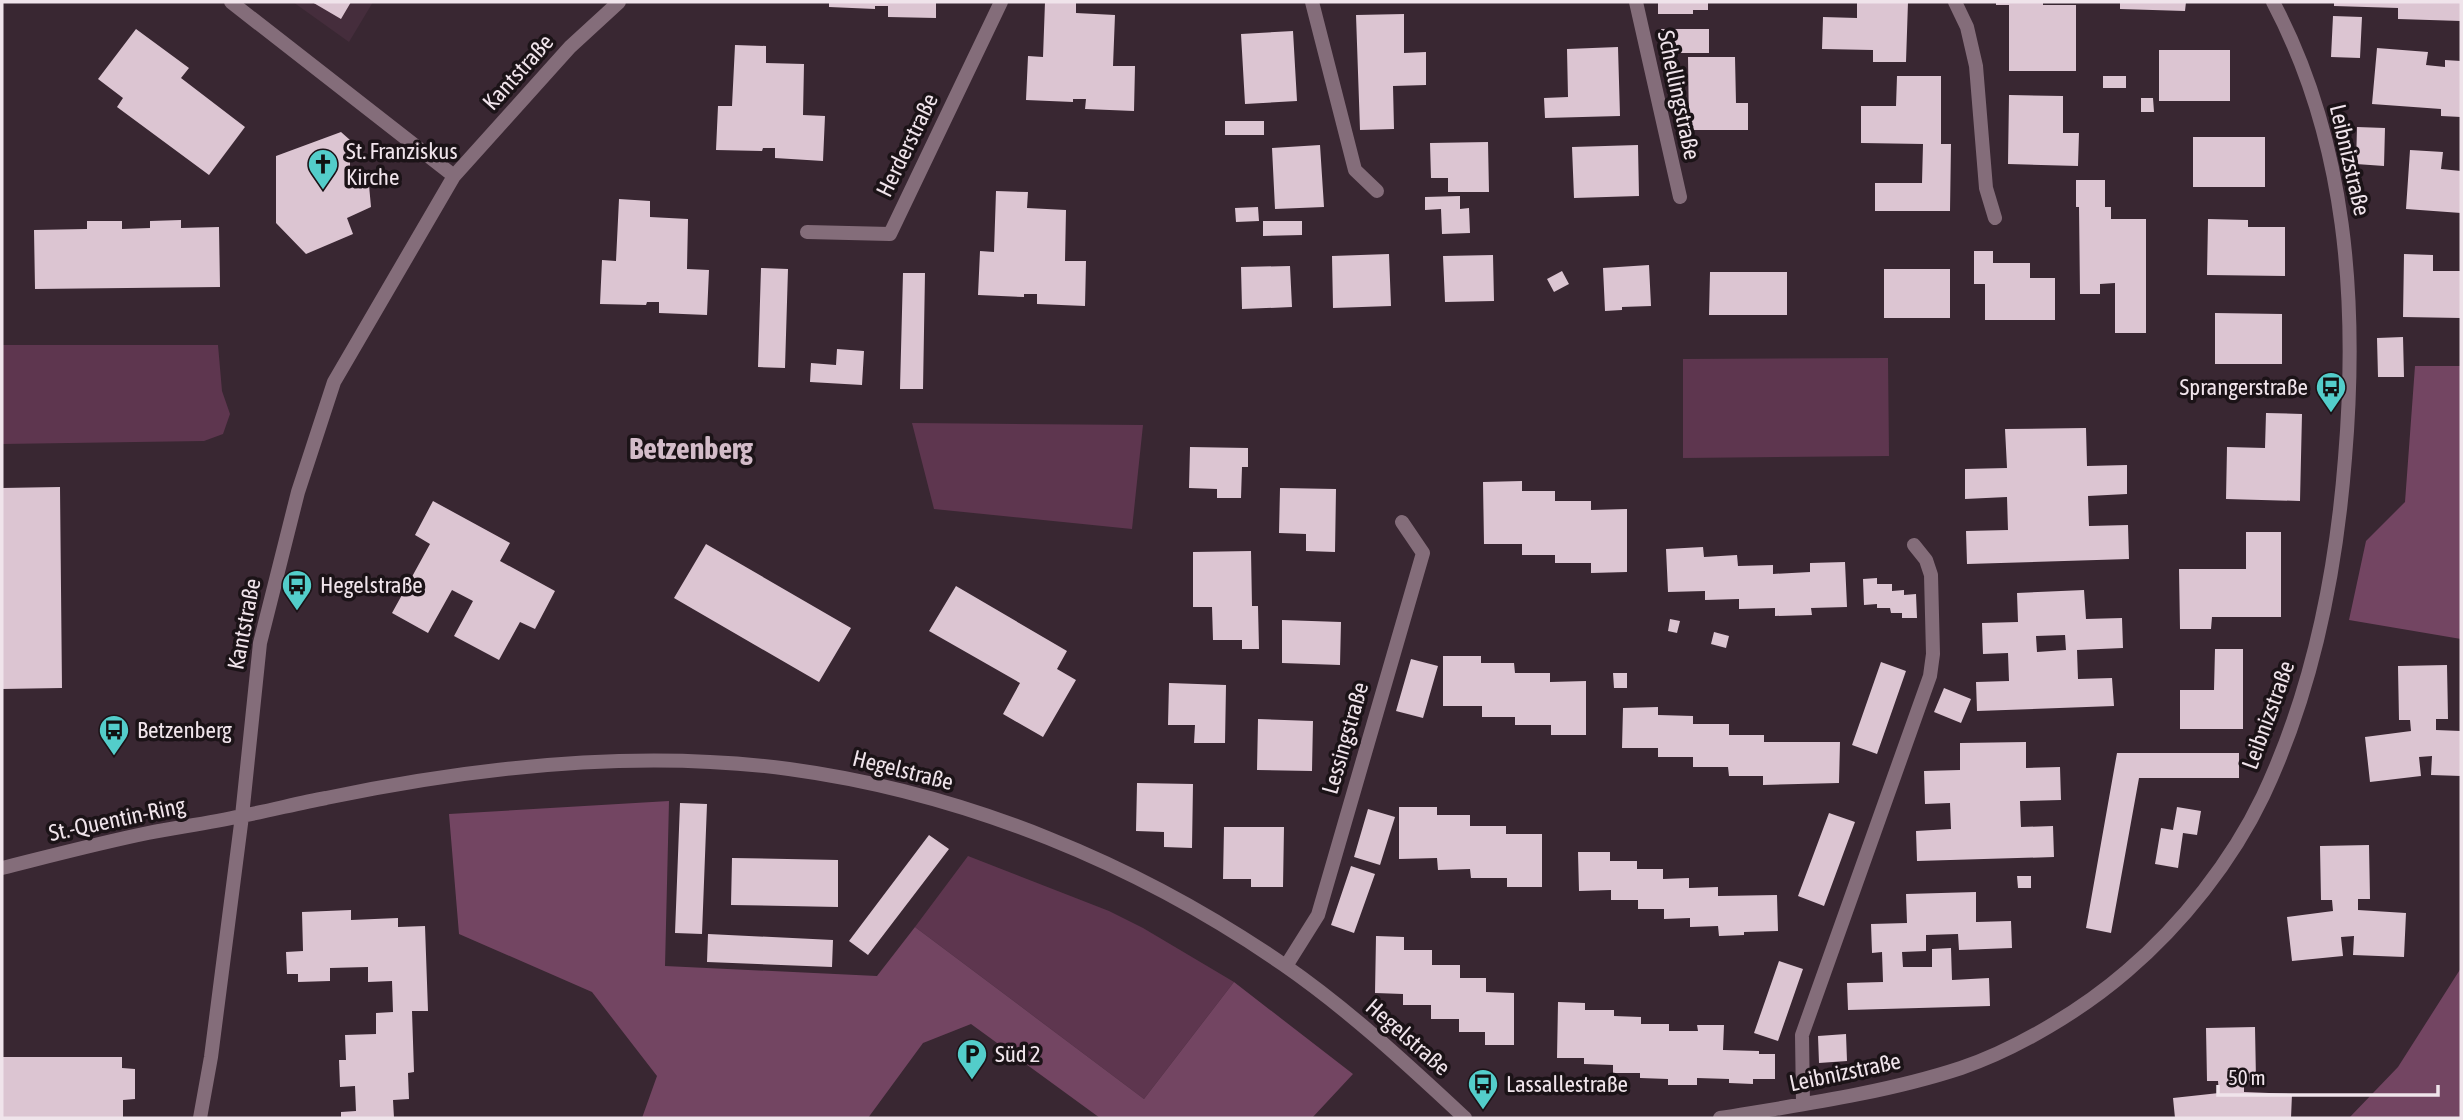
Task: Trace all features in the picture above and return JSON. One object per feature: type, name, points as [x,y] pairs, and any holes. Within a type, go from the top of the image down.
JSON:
[{"type":"street","points":[[231,2],[454,176]]},
{"type":"street","name":"Kantstraße","points":[[200,1118],[211,1057],[242,816],[260,643],[298,492],[334,382],[454,176],[570,47],[619,2]]},
{"type":"street","name":"Herderstraße","points":[[807,232],[890,234],[1001,2]]},
{"type":"street","points":[[1312,2],[1355,170],[1377,191]]},
{"type":"street","name":"Schellingstraße","points":[[1636,2],[1672,172],[1680,197]]},
{"type":"street","points":[[1955,2],[1967,27],[1976,66],[1986,188],[1995,218]]},
{"type":"street","name":"Leibnizstraße","points":[[1720,1118],[1803,1104],[1963,1068],[2006,1049],[2086,1002],[2127,972],[2189,908],[2214,876],[2263,797],[2304,691],[2323,617],[2336,549],[2349,417],[2350,327],[2344,232],[2336,183],[2305,74],[2273,2]]},
{"type":"street","name":"Lessingstraße","points":[[1286,966],[1318,915],[1423,553],[1402,522]]},
{"type":"street","points":[[1803,1104],[1802,1035],[1930,676],[1933,654],[1931,575],[1926,561],[1914,545]]},
{"type":"street","name":"Hegelstraße","points":[[242,816],[387,787],[512,769],[644,761],[786,769],[854,780],[931,799],[988,816],[1069,847],[1176,899],[1286,966],[1401,1059],[1465,1118]]},
{"type":"street","name":"St.-Quentin-Ring","points":[[2,868],[144,834],[242,816]]},
{"type":"shaded area","points":[[293,2],[373,2],[349,42]]},
{"type":"shaded area","points":[[2,345],[218,345],[222,391],[230,414],[223,434],[204,441],[2,444]]},
{"type":"shaded area","points":[[1888,358],[1889,456],[1683,458],[1683,359]]},
{"type":"shaded area","points":[[2415,366],[2461,366],[2461,639],[2349,620],[2366,541],[2405,502]]},
{"type":"shaded area","points":[[912,423],[1143,425],[1132,529],[934,509]]},
{"type":"shaded area","points":[[669,801],[665,966],[877,976],[915,927],[1144,1099],[1234,982],[1353,1074],[1312,1118],[1100,1118],[971,1024],[923,1043],[868,1118],[642,1118],[657,1076],[592,992],[459,934],[449,814]]},
{"type":"shaded area","points":[[968,856],[1109,911],[1234,982],[1144,1099],[915,927]]},
{"type":"shaded area","points":[[2461,968],[2461,1118],[2349,1118],[2398,1067]]},
{"type":"building","points":[[312,2],[351,2],[341,19]]},
{"type":"building","points":[[829,2],[936,2],[936,18],[888,17],[888,6],[875,6],[875,9],[829,7]]},
{"type":"building","points":[[1045,2],[1076,2],[1076,13],[1115,15],[1113,66],[1135,66],[1134,111],[1085,109],[1086,99],[1073,99],[1073,102],[1026,100],[1028,56],[1043,57]]},
{"type":"building","points":[[1658,2],[1708,2],[1708,10],[1693,10],[1693,14],[1658,14]]},
{"type":"building","points":[[1857,2],[1908,2],[1906,62],[1873,62],[1873,50],[1822,49],[1823,17],[1857,18]]},
{"type":"building","points":[[1996,2],[2076,5],[2076,71],[2009,71],[2009,5],[1996,5]]},
{"type":"building","points":[[2120,2],[2186,2],[2185,11],[2120,9]]},
{"type":"building","points":[[2334,2],[2461,2],[2461,21],[2398,19],[2398,8],[2334,6]]},
{"type":"building","points":[[1404,14],[1404,53],[1426,52],[1426,85],[1393,86],[1394,129],[1360,130],[1356,15]]},
{"type":"building","points":[[2333,16],[2362,17],[2360,58],[2331,57]]},
{"type":"building","points":[[136,29],[189,68],[181,78],[245,127],[209,175],[117,107],[123,98],[98,79]]},
{"type":"building","points":[[1661,29],[1709,29],[1709,53],[1661,53]]},
{"type":"building","points":[[1293,31],[1297,101],[1245,104],[1241,34]]},
{"type":"building","points":[[735,45],[766,46],[766,63],[804,64],[803,115],[825,116],[823,161],[775,158],[775,148],[763,148],[762,151],[716,150],[718,106],[732,106]]},
{"type":"building","points":[[1618,47],[1620,116],[1545,118],[1544,98],[1568,97],[1567,49]]},
{"type":"building","points":[[2377,48],[2428,52],[2426,65],[2445,67],[2445,60],[2461,61],[2461,117],[2441,116],[2441,109],[2372,104]]},
{"type":"building","points":[[2159,50],[2230,50],[2230,101],[2159,101]]},
{"type":"building","points":[[1688,57],[1735,57],[1736,103],[1748,103],[1748,130],[1689,130]]},
{"type":"building","points":[[1897,76],[1941,76],[1941,144],[1951,144],[1950,211],[1875,211],[1875,183],[1922,183],[1923,144],[1861,143],[1861,106],[1896,106]]},
{"type":"building","points":[[2103,76],[2126,76],[2126,88],[2103,88]]},
{"type":"building","points":[[2009,95],[2063,96],[2063,133],[2079,133],[2078,166],[2008,164]]},
{"type":"building","points":[[2141,98],[2153,98],[2154,112],[2141,112]]},
{"type":"building","points":[[1225,121],[1264,121],[1264,135],[1225,135]]},
{"type":"building","points":[[2357,127],[2385,128],[2384,166],[2356,164]]},
{"type":"building","name":"St. Franziskus Kirche","points":[[341,132],[350,140],[350,168],[368,174],[371,207],[347,218],[353,234],[306,254],[276,223],[276,156]]},
{"type":"building","points":[[2193,137],[2265,137],[2265,187],[2193,187]]},
{"type":"building","points":[[1488,142],[1489,192],[1448,192],[1448,178],[1431,178],[1430,143]]},
{"type":"building","points":[[1320,145],[1324,207],[1275,209],[1272,148]]},
{"type":"building","points":[[1638,145],[1639,196],[1574,198],[1572,147]]},
{"type":"building","points":[[2410,150],[2443,152],[2441,169],[2461,171],[2461,213],[2406,209]]},
{"type":"building","points":[[2076,180],[2105,180],[2105,207],[2111,207],[2111,219],[2146,219],[2146,333],[2115,333],[2115,283],[2100,284],[2100,294],[2080,294]]},
{"type":"building","points":[[996,191],[1028,192],[1027,208],[1066,210],[1065,261],[1086,261],[1085,306],[1037,304],[1037,294],[1024,294],[1024,297],[978,295],[980,251],[994,252]]},
{"type":"building","points":[[1460,196],[1460,209],[1469,208],[1470,233],[1442,234],[1441,209],[1425,210],[1425,197]]},
{"type":"building","points":[[619,199],[650,201],[650,217],[688,219],[687,269],[709,270],[707,315],[659,313],[659,302],[647,302],[646,305],[600,304],[602,260],[616,261]]},
{"type":"building","points":[[1258,207],[1259,221],[1236,222],[1235,208]]},
{"type":"building","points":[[2208,219],[2248,220],[2248,227],[2285,227],[2285,276],[2207,275]]},
{"type":"building","points":[[181,220],[181,228],[219,227],[220,287],[35,289],[34,230],[87,229],[87,221],[122,221],[122,229],[150,228],[150,221]]},
{"type":"building","points":[[1263,221],[1302,221],[1302,235],[1263,236]]},
{"type":"building","points":[[1974,251],[1993,251],[1993,263],[2030,263],[2030,278],[2055,278],[2055,320],[1985,320],[1985,284],[1974,284]]},
{"type":"building","points":[[1389,254],[1391,306],[1333,308],[1332,256]]},
{"type":"building","points":[[2404,254],[2433,255],[2433,271],[2461,271],[2461,318],[2403,317]]},
{"type":"building","points":[[1493,255],[1494,301],[1445,302],[1443,256]]},
{"type":"building","points":[[1649,265],[1651,306],[1622,307],[1622,310],[1605,311],[1603,268]]},
{"type":"building","points":[[1290,266],[1292,307],[1242,309],[1241,267]]},
{"type":"building","points":[[761,268],[788,269],[785,368],[758,367]]},
{"type":"building","points":[[1884,269],[1950,269],[1950,318],[1884,318]]},
{"type":"building","points":[[1562,271],[1569,284],[1554,292],[1547,279]]},
{"type":"building","points":[[1710,272],[1787,272],[1787,315],[1709,315]]},
{"type":"building","points":[[903,273],[925,273],[923,389],[900,389]]},
{"type":"building","points":[[2215,313],[2282,314],[2282,364],[2215,364]]},
{"type":"building","points":[[2403,337],[2404,377],[2378,377],[2377,338]]},
{"type":"building","points":[[837,349],[864,351],[862,385],[810,382],[811,363],[836,365]]},
{"type":"building","points":[[2266,413],[2302,414],[2300,501],[2226,499],[2227,447],[2265,448]]},
{"type":"building","points":[[2086,428],[2087,466],[2127,465],[2127,494],[2088,496],[2089,526],[2128,525],[2129,559],[1967,564],[1966,531],[2008,530],[2007,497],[1965,499],[1965,469],[2007,468],[2005,429]]},
{"type":"building","points":[[1190,447],[1248,448],[1248,467],[1242,467],[1241,498],[1217,498],[1217,489],[1189,488]]},
{"type":"building","points":[[1522,481],[1522,491],[1555,491],[1555,501],[1591,501],[1591,510],[1627,509],[1627,572],[1591,573],[1591,563],[1555,563],[1555,555],[1522,555],[1522,544],[1484,544],[1483,482]]},
{"type":"building","points":[[60,487],[62,688],[2,689],[2,488]]},
{"type":"building","points":[[1280,488],[1336,489],[1335,552],[1306,551],[1306,534],[1279,533]]},
{"type":"building","points":[[433,501],[510,543],[500,561],[555,591],[535,629],[520,622],[499,660],[454,636],[473,601],[452,590],[428,633],[392,613],[430,544],[415,535]]},
{"type":"building","points":[[2246,532],[2281,532],[2281,617],[2212,617],[2211,629],[2180,629],[2179,569],[2246,569]]},
{"type":"building","points":[[706,544],[851,628],[819,682],[674,598]]},
{"type":"building","points":[[1703,547],[1704,557],[1737,555],[1738,566],[1773,565],[1773,574],[1810,572],[1810,563],[1845,562],[1847,607],[1811,608],[1812,615],[1775,616],[1775,608],[1739,609],[1739,599],[1705,600],[1705,591],[1668,592],[1666,549]]},
{"type":"building","points":[[1251,551],[1252,606],[1258,606],[1259,649],[1242,649],[1242,640],[1213,640],[1212,607],[1193,607],[1193,552]]},
{"type":"building","points":[[1877,578],[1877,584],[1892,584],[1892,591],[1904,590],[1904,595],[1916,594],[1917,618],[1902,618],[1902,613],[1891,613],[1890,608],[1877,608],[1877,604],[1864,605],[1863,579]]},
{"type":"building","points":[[956,586],[1067,651],[1057,669],[1076,680],[1043,737],[1003,714],[1020,683],[929,631]]},
{"type":"building","points":[[2084,590],[2086,619],[2122,618],[2123,648],[2077,650],[2078,679],[2112,678],[2114,706],[1977,711],[1976,682],[2009,681],[2008,653],[1983,654],[1982,623],[2018,622],[2017,593]],"holes":[[[2065,635],[2066,650],[2037,652],[2036,636]]]},
{"type":"building","points":[[1670,619],[1680,621],[1677,633],[1668,631]]},
{"type":"building","points":[[1282,620],[1341,622],[1340,665],[1282,663]]},
{"type":"building","points":[[1714,632],[1729,636],[1726,648],[1711,644]]},
{"type":"building","points":[[2215,649],[2243,649],[2243,729],[2180,729],[2180,690],[2214,690]]},
{"type":"building","points":[[1443,656],[1481,656],[1481,663],[1514,663],[1515,673],[1550,673],[1550,682],[1586,681],[1586,735],[1551,735],[1551,725],[1515,725],[1515,717],[1482,717],[1482,706],[1443,706]]},
{"type":"building","points":[[1411,659],[1438,666],[1423,718],[1396,711]]},
{"type":"building","points":[[1881,662],[1906,671],[1877,754],[1852,745]]},
{"type":"building","points":[[2447,665],[2448,719],[2436,719],[2436,730],[2461,731],[2461,776],[2431,775],[2432,756],[2419,757],[2421,776],[2370,782],[2365,737],[2411,731],[2410,720],[2399,720],[2398,666]]},
{"type":"building","points":[[1613,673],[1627,673],[1627,688],[1614,688]]},
{"type":"building","points":[[1169,683],[1226,685],[1225,743],[1194,743],[1195,725],[1168,725]]},
{"type":"building","points":[[1944,688],[1971,699],[1961,723],[1934,712]]},
{"type":"building","points":[[1658,707],[1658,715],[1693,716],[1693,724],[1729,724],[1729,735],[1764,735],[1764,742],[1840,742],[1839,783],[1763,785],[1763,776],[1729,776],[1728,767],[1693,767],[1693,757],[1658,757],[1658,748],[1622,748],[1623,708]]},
{"type":"building","points":[[1258,719],[1313,721],[1312,771],[1257,770]]},
{"type":"building","points":[[2026,742],[2026,768],[2060,767],[2061,800],[2020,801],[2021,827],[2053,826],[2054,857],[1917,861],[1916,831],[1951,829],[1950,803],[1925,804],[1924,771],[1960,770],[1960,743]]},
{"type":"building","points":[[2117,753],[2239,753],[2239,778],[2139,778],[2111,933],[2086,928]]},
{"type":"building","points":[[1137,783],[1193,784],[1192,848],[1164,847],[1164,832],[1136,831]]},
{"type":"building","points":[[680,803],[707,804],[702,934],[675,933]]},
{"type":"building","points":[[1399,807],[1437,807],[1437,815],[1470,815],[1470,826],[1506,826],[1506,834],[1542,834],[1542,887],[1507,887],[1507,878],[1471,878],[1470,869],[1438,870],[1437,858],[1399,859]]},
{"type":"building","points":[[2177,807],[2201,811],[2197,835],[2183,833],[2178,868],[2155,864],[2161,828],[2173,830]]},
{"type":"building","points":[[1368,809],[1395,817],[1380,865],[1354,857]]},
{"type":"building","points":[[1829,813],[1855,822],[1824,906],[1798,896]]},
{"type":"building","points":[[1224,827],[1284,827],[1283,887],[1251,887],[1251,879],[1223,879]]},
{"type":"building","points":[[929,835],[949,849],[868,955],[849,941]]},
{"type":"building","points":[[2369,845],[2370,899],[2358,899],[2358,910],[2406,913],[2404,957],[2353,955],[2354,936],[2341,937],[2343,956],[2292,961],[2287,917],[2333,911],[2332,900],[2321,900],[2320,846]]},
{"type":"building","points":[[1578,852],[1610,852],[1610,861],[1637,861],[1637,869],[1663,869],[1663,879],[1689,878],[1689,888],[1718,887],[1718,896],[1777,895],[1778,931],[1719,936],[1718,926],[1690,927],[1690,918],[1664,919],[1664,909],[1638,909],[1638,900],[1611,900],[1611,890],[1579,891]]},
{"type":"building","points":[[732,858],[838,860],[838,907],[731,905]]},
{"type":"building","points":[[1351,866],[1375,874],[1354,933],[1331,925]]},
{"type":"building","points":[[2017,876],[2031,876],[2031,888],[2018,888]]},
{"type":"building","points":[[1976,892],[1976,922],[2011,921],[2012,948],[1959,950],[1958,934],[1926,935],[1926,951],[1902,952],[1903,967],[1932,967],[1932,949],[1951,948],[1952,980],[1989,978],[1990,1006],[1848,1010],[1847,983],[1883,982],[1882,952],[1872,953],[1871,924],[1907,923],[1906,894]]},
{"type":"building","points":[[351,910],[351,920],[398,918],[398,927],[425,926],[428,1011],[412,1011],[414,1072],[408,1073],[409,1099],[393,1100],[394,1118],[341,1118],[341,1112],[356,1111],[355,1086],[340,1087],[339,1060],[346,1060],[345,1035],[376,1034],[376,1013],[393,1012],[392,981],[368,982],[368,967],[330,968],[330,981],[298,982],[298,974],[287,974],[286,952],[303,951],[302,912]]},
{"type":"building","points":[[708,934],[833,940],[832,967],[707,962]]},
{"type":"building","points":[[1376,936],[1404,937],[1404,950],[1432,950],[1432,965],[1460,965],[1460,978],[1486,978],[1486,992],[1514,993],[1514,1045],[1485,1045],[1485,1032],[1459,1032],[1459,1019],[1431,1019],[1431,1005],[1403,1005],[1403,994],[1375,993]]},
{"type":"building","points":[[1779,961],[1803,969],[1778,1041],[1754,1033]]},
{"type":"building","points":[[1558,1002],[1585,1003],[1585,1010],[1614,1010],[1614,1016],[1641,1017],[1641,1024],[1669,1024],[1669,1031],[1698,1031],[1697,1025],[1724,1025],[1723,1050],[1775,1054],[1775,1079],[1753,1079],[1753,1084],[1729,1083],[1729,1079],[1697,1078],[1697,1085],[1668,1085],[1668,1079],[1640,1078],[1640,1073],[1613,1073],[1613,1065],[1584,1064],[1584,1058],[1557,1058]]},
{"type":"building","points":[[2255,1027],[2256,1080],[2244,1081],[2244,1092],[2292,1094],[2291,1118],[2175,1118],[2173,1098],[2219,1093],[2218,1081],[2207,1081],[2206,1028]]},
{"type":"building","points":[[1846,1034],[1847,1061],[1819,1063],[1818,1036]]},
{"type":"building","points":[[2,1057],[122,1057],[122,1068],[135,1069],[135,1099],[123,1100],[123,1118],[2,1118]]},
{"type":"place","name":"St. Franziskus Kirche","points":[[323,191]]},
{"type":"place","name":"Sprangerstraße","points":[[2331,414]]},
{"type":"place","name":"Hegelstraße","points":[[297,612]]},
{"type":"place","name":"Betzenberg","points":[[114,757]]},
{"type":"place","name":"Süd 2","points":[[972,1081]]},
{"type":"place","name":"Lassallestraße","points":[[1483,1111]]},
{"type":"district","name":"Betzenberg","points":[[691,448]]}]
